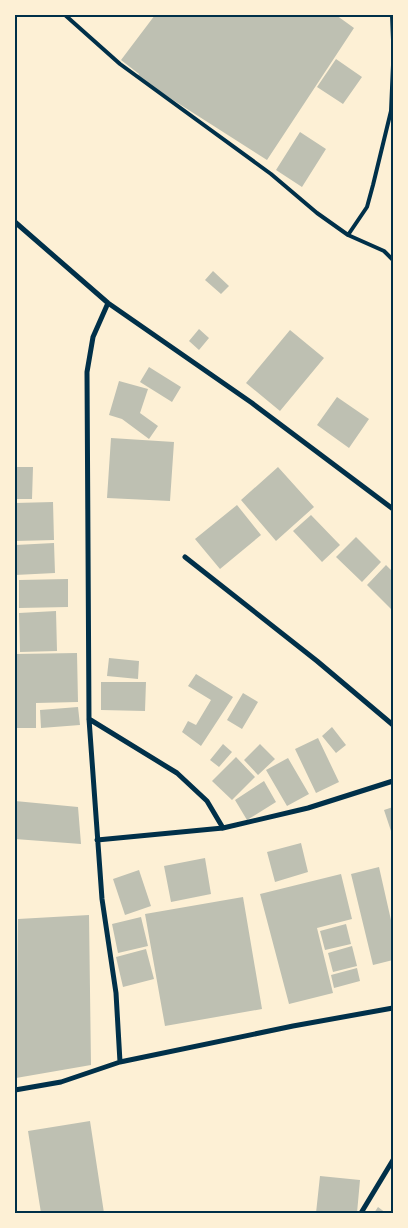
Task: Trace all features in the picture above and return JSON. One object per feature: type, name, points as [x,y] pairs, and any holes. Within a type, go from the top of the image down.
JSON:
[{"type":"street","points":[[15,222],[108,303],[252,403],[393,509]]},
{"type":"street","points":[[108,303],[93,337],[87,372],[89,720],[102,899],[116,993],[120,1062]]},
{"type":"street","points":[[185,558],[317,661],[393,725]]},
{"type":"street","points":[[89,720],[177,773],[206,801],[223,828]]},
{"type":"street","points":[[97,840],[223,828],[308,808],[393,781]]},
{"type":"street","points":[[15,1090],[62,1082],[120,1062],[294,1026],[393,1008]]},
{"type":"street","points":[[361,1213],[393,1160]]},
{"type":"lane","points":[[65,15],[120,64],[271,174],[317,213],[348,234],[384,251],[393,260]]},
{"type":"lane","points":[[392,15],[393,40]]},
{"type":"lane","points":[[348,234],[367,207],[373,185],[391,110],[393,65]]},
{"type":"building","points":[[155,15],[336,15],[354,28],[267,160],[137,77],[139,74],[121,60]]},
{"type":"building","points":[[336,59],[362,77],[343,104],[317,87]]},
{"type":"building","points":[[300,132],[326,149],[302,187],[276,170]]},
{"type":"building","points":[[213,271],[229,286],[221,294],[205,280]]},
{"type":"building","points":[[199,329],[209,338],[199,350],[189,341]]},
{"type":"building","points":[[290,330],[324,358],[280,411],[246,383]]},
{"type":"building","points":[[149,367],[181,387],[172,402],[140,382]]},
{"type":"building","points":[[119,381],[148,389],[140,413],[158,426],[149,439],[122,419],[109,415]]},
{"type":"building","points":[[337,397],[369,419],[349,448],[317,425]]},
{"type":"building","points":[[111,438],[174,442],[170,501],[107,498]]},
{"type":"building","points":[[15,467],[33,467],[32,499],[15,499]]},
{"type":"building","points":[[278,467],[314,507],[276,541],[241,500]]},
{"type":"building","points":[[53,502],[54,540],[15,541],[15,503]]},
{"type":"building","points":[[237,505],[261,535],[220,569],[195,539]]},
{"type":"building","points":[[311,515],[340,545],[322,562],[293,531]]},
{"type":"building","points":[[356,537],[381,562],[362,582],[336,557]]},
{"type":"building","points":[[54,543],[55,573],[15,575],[15,545]]},
{"type":"building","points":[[386,565],[393,572],[393,611],[367,585]]},
{"type":"building","points":[[68,579],[68,607],[19,608],[19,580]]},
{"type":"building","points":[[56,611],[57,651],[20,652],[19,613]]},
{"type":"building","points":[[77,653],[78,702],[36,703],[36,728],[15,728],[16,654]]},
{"type":"building","points":[[109,658],[139,661],[138,679],[107,676]]},
{"type":"building","points":[[196,674],[233,697],[201,746],[182,732],[188,721],[196,725],[211,700],[188,686]]},
{"type":"building","points":[[101,682],[146,682],[145,711],[101,710]]},
{"type":"building","points":[[243,693],[258,702],[242,729],[227,720]]},
{"type":"building","points":[[78,707],[80,725],[41,728],[40,710]]},
{"type":"building","points":[[332,727],[346,745],[336,753],[322,736]]},
{"type":"building","points":[[318,738],[339,782],[316,793],[295,749]]},
{"type":"building","points":[[223,744],[232,752],[219,767],[210,760]]},
{"type":"building","points":[[260,744],[275,759],[258,775],[244,760]]},
{"type":"building","points":[[236,757],[255,777],[232,800],[212,781]]},
{"type":"building","points":[[288,758],[309,794],[287,806],[266,770]]},
{"type":"building","points":[[264,781],[276,802],[247,820],[235,800]]},
{"type":"building","points":[[15,801],[78,807],[81,844],[15,839]]},
{"type":"building","points":[[393,807],[393,837],[384,810]]},
{"type":"building","points":[[301,843],[308,872],[275,882],[267,852]]},
{"type":"building","points":[[205,858],[211,894],[171,902],[164,866]]},
{"type":"building","points":[[379,867],[393,929],[393,960],[373,965],[351,874]]},
{"type":"building","points":[[139,870],[151,906],[125,915],[113,879]]},
{"type":"building","points":[[341,874],[352,919],[317,928],[333,993],[289,1004],[260,894]]},
{"type":"building","points":[[243,897],[262,1009],[165,1026],[145,914]]},
{"type":"building","points":[[89,915],[91,1065],[16,1078],[18,919]]},
{"type":"building","points":[[141,917],[148,946],[118,953],[112,924]]},
{"type":"building","points":[[346,924],[351,944],[325,950],[320,931]]},
{"type":"building","points":[[352,946],[357,966],[333,972],[328,953]]},
{"type":"building","points":[[146,949],[154,979],[123,987],[116,957]]},
{"type":"building","points":[[357,968],[360,981],[334,988],[331,975]]},
{"type":"building","points":[[90,1121],[104,1213],[41,1213],[28,1131]]},
{"type":"building","points":[[320,1176],[360,1180],[357,1213],[316,1213]]},
{"type":"building","points":[[378,1207],[386,1213],[374,1213]]}]
